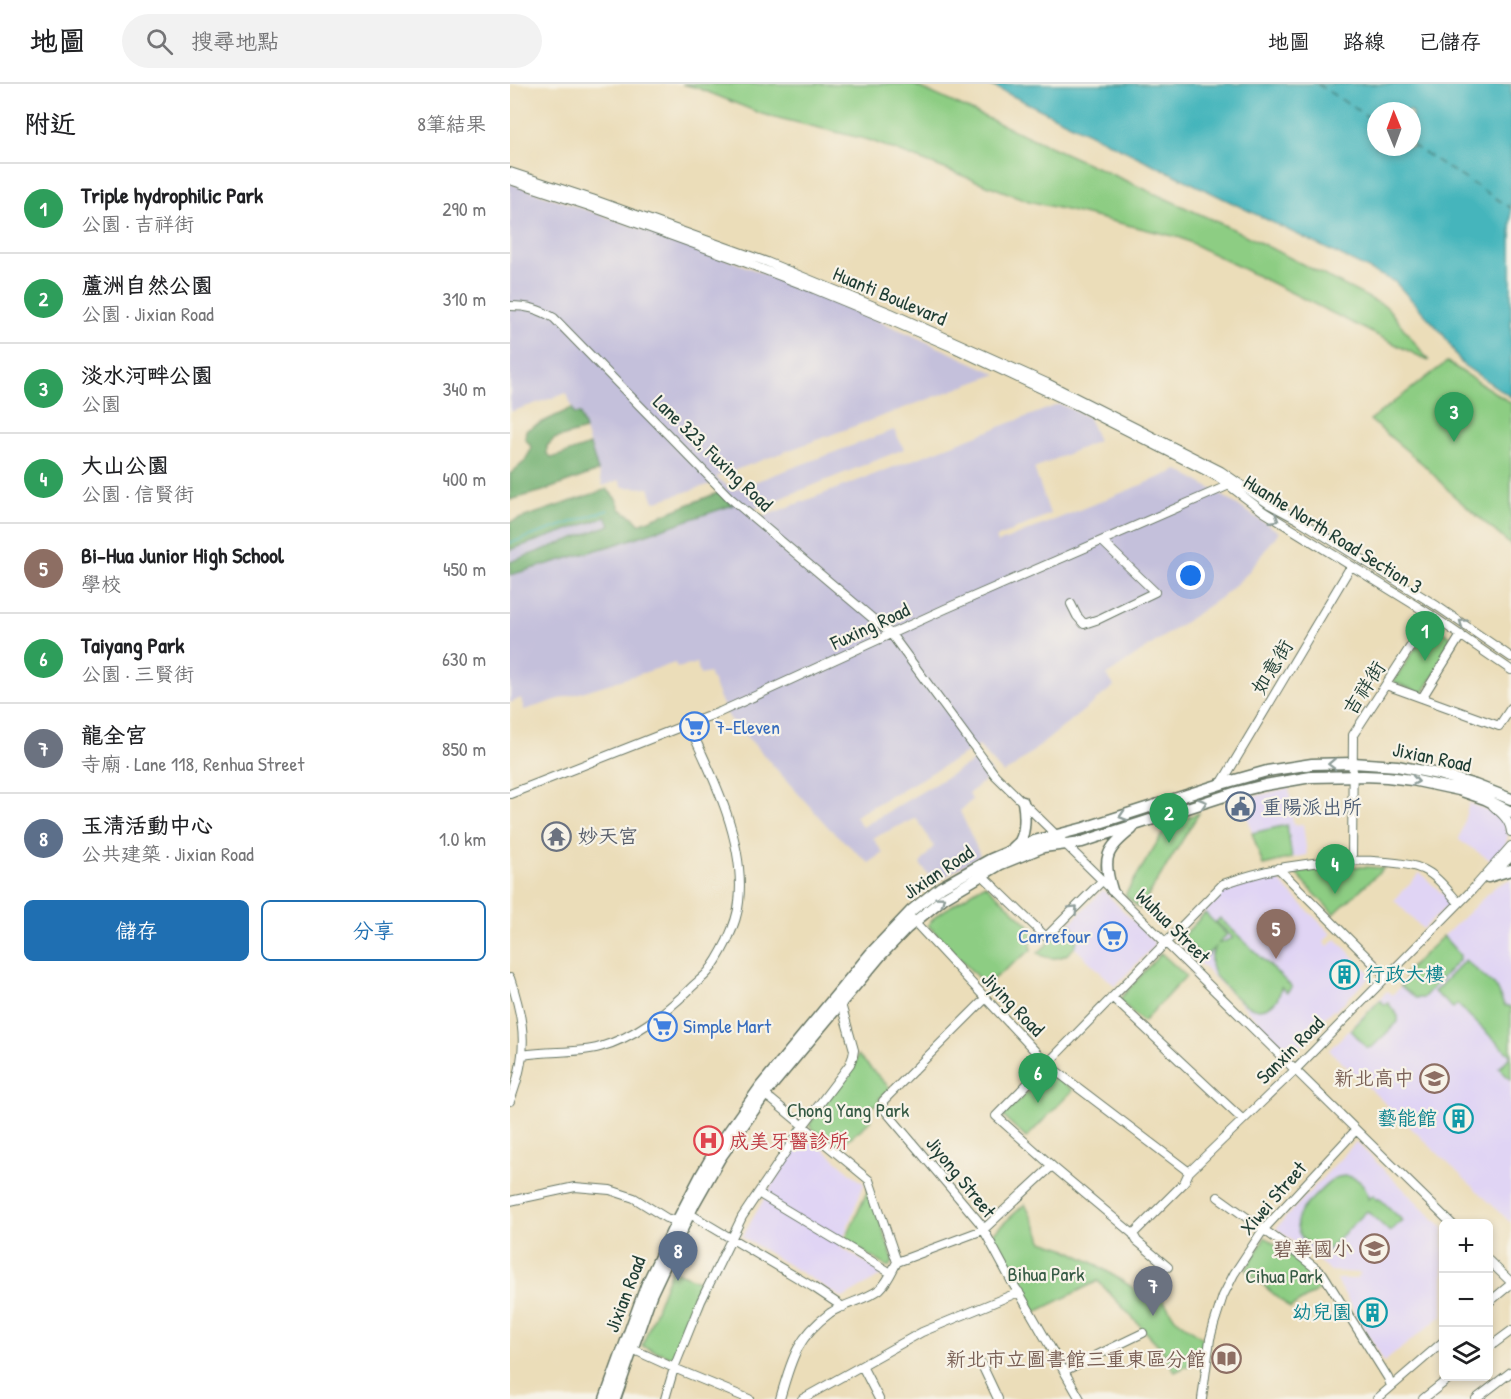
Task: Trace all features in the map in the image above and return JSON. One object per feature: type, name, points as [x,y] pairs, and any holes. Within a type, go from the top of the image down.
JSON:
[{"type":"main road","name":"Jixian Road","points":[[761,1093],[841,1004],[910,918],[912,910],[941,887],[1010,850],[1221,784],[1267,771],[1312,764],[1353,763],[1397,766],[1438,774],[1511,799]]},
{"type":"main road","name":"Jixian Road","points":[[605,1399],[686,1212],[761,1093],[871,953],[910,918],[1001,864],[1043,847],[1082,842],[1265,784],[1311,777],[1353,775],[1387,777],[1459,790],[1485,799],[1511,812]]},
{"type":"main road","points":[[1010,850],[1020,842],[1022,836],[1025,811],[1023,802]]},
{"type":"main road","points":[[1112,890],[1106,863],[1109,851],[1115,843],[1139,824]]},
{"type":"main road","points":[[1488,878],[1511,870]]},
{"type":"main road","name":"Jixian Road","points":[[615,1399],[629,1348]]},
{"type":"street","name":"Huanti Boulevard","points":[[510,172],[745,254],[1112,415],[1242,484]]},
{"type":"street","name":"Huanti Boulevard","points":[[510,180],[589,206],[890,316]]},
{"type":"street","name":"Lane 323, Fuxing Road","points":[[510,306],[541,310],[554,318],[729,497],[891,634]]},
{"type":"street","name":"Huanti Boulevard","points":[[955,345],[1218,477],[1227,486]]},
{"type":"street","name":"Fuxing Road","points":[[510,794],[720,712],[1227,486],[1242,484]]},
{"type":"street","name":"Huanhe North Road Section 3","points":[[1242,484],[1269,504],[1329,538],[1437,606],[1511,657]]},
{"type":"street","name":"Huanhe North Road Section 3","points":[[1227,486],[1264,512],[1431,615],[1511,670]]},
{"type":"street","points":[[1323,548],[1329,538]]},
{"type":"street","points":[[1071,604],[1084,624],[1155,592],[1102,541]]},
{"type":"street","name":"如意街","points":[[1221,784],[1351,566]]},
{"type":"street","name":"吉祥街","points":[[1352,860],[1353,735],[1431,615]]},
{"type":"street","name":"Wuhua Street","points":[[891,634],[995,775],[1447,1219]]},
{"type":"street","points":[[1422,698],[1461,635]]},
{"type":"street","points":[[1386,685],[1499,726],[1511,708]]},
{"type":"street","points":[[523,1055],[592,1049],[626,1037],[653,1022],[680,998],[708,972],[722,951],[734,923],[740,900],[738,860],[729,821],[714,777],[688,724]]},
{"type":"street","points":[[1485,799],[1506,819],[1511,832]]},
{"type":"street","points":[[1510,850],[1511,838]]},
{"type":"street","name":"Sanxin Road","points":[[1472,890],[1488,878],[1510,850]]},
{"type":"street","name":"Sanxin Road","points":[[1133,1234],[1184,1183],[1189,1172],[1295,1070],[1510,850]]},
{"type":"street","points":[[1168,1267],[996,1116],[1223,884],[1278,868],[1320,861],[1352,860],[1393,863],[1421,868],[1431,873],[1459,903]]},
{"type":"street","points":[[1278,868],[1386,976]]},
{"type":"street","points":[[982,875],[1046,937],[1102,881]]},
{"type":"street","name":"Jiying Road","points":[[910,918],[1047,1064],[1189,1172]]},
{"type":"street","points":[[510,978],[520,1011],[523,1055],[510,1101]]},
{"type":"street","points":[[1112,997],[1243,1120]]},
{"type":"street","name":"Jiyong Street","points":[[985,999],[886,1098],[883,1104],[885,1112],[980,1223],[1080,1399]]},
{"type":"street","points":[[665,1399],[674,1368],[701,1301],[742,1217],[803,1126],[854,1056],[841,1004]]},
{"type":"street","points":[[761,1093],[869,1180],[897,1262]]},
{"type":"street","name":"Xiwei Street","points":[[1202,1399],[1210,1339],[1223,1296],[1234,1274],[1263,1230],[1356,1130]]},
{"type":"street","points":[[780,1399],[791,1360],[805,1337],[832,1312],[880,1289],[897,1262],[983,1230],[1052,1166]]},
{"type":"street","points":[[510,1201],[575,1187],[610,1190],[634,1198],[666,1218],[681,1222]]},
{"type":"street","points":[[758,1193],[891,1273]]},
{"type":"street","points":[[1218,1197],[1323,1274],[1389,1378],[1390,1386]]},
{"type":"street","points":[[686,1212],[843,1306]]},
{"type":"street","points":[[1493,1265],[1511,1283],[1493,1299]]},
{"type":"street","points":[[802,1399],[922,1332],[1018,1292]]},
{"type":"street","points":[[1493,1344],[1511,1331]]},
{"type":"street","points":[[1064,1371],[1143,1333]]},
{"type":"street","points":[[1377,1399],[1439,1344]]},
{"type":"street","points":[[629,1348],[749,1399]]},
{"type":"street","points":[[981,1363],[998,1399]]},
{"type":"street","points":[[861,1366],[879,1399]]},
{"type":"street","points":[[1476,1399],[1511,1372]]},
{"type":"street","points":[[1423,1399],[1447,1381]]},
{"type":"shaded area","points":[[510,183],[781,280],[997,374],[716,477],[733,490],[894,430],[904,449],[754,509],[762,517],[1060,404],[1088,417],[1098,441],[1034,468],[1050,514],[996,538],[998,543],[1178,470],[1279,532],[1246,575],[1223,596],[1107,675],[1114,686],[1011,769],[1003,773],[979,746],[855,816],[862,827],[979,758],[992,773],[991,776],[969,793],[972,800],[960,811],[980,855],[935,883],[920,864],[934,846],[916,818],[873,838],[883,853],[869,863],[830,829],[736,727],[727,714],[709,673],[700,675],[697,663],[677,668],[675,663],[524,710],[521,698],[510,703],[510,575],[617,544],[733,504],[711,484],[654,502],[649,488],[623,487],[619,480],[603,486],[580,415],[574,414],[567,393],[510,412]]},
{"type":"shaded area","points":[[606,517],[610,525],[510,562],[510,550]]},
{"type":"shaded area","points":[[1289,788],[1293,825],[1303,824],[1307,855],[1292,858],[1287,825],[1252,833],[1243,799]]},
{"type":"shaded area","points":[[1469,803],[1498,815],[1505,823],[1508,835],[1506,844],[1492,861],[1459,840]]},
{"type":"shaded area","points":[[1420,873],[1448,899],[1449,904],[1423,929],[1394,900]]},
{"type":"shaded area","points":[[1270,878],[1278,880],[1331,934],[1324,941],[1328,946],[1336,939],[1369,972],[1369,978],[1319,1023],[1321,1027],[1297,1050],[1289,1051],[1180,944],[1179,939],[1225,890]]},
{"type":"shaded area","name":"新北高中","points":[[1511,879],[1511,1223],[1329,1050],[1387,991],[1392,995],[1407,980],[1403,975],[1496,886]]},
{"type":"shaded area","name":"Carrefour","points":[[1103,890],[1154,942],[1154,946],[1115,986],[1074,947],[1077,938],[1076,930],[1070,923]]},
{"type":"shaded area","points":[[803,1132],[864,1184],[840,1247],[884,1274],[843,1298],[742,1237]]},
{"type":"shaded area","name":"碧華國小","points":[[1356,1142],[1439,1224],[1439,1318],[1384,1362],[1336,1279],[1356,1279],[1361,1273],[1331,1271],[1276,1228]]},
{"type":"green space","points":[[682,84],[912,84],[1235,230],[1387,307],[1429,361],[1181,238],[1029,201],[869,140],[762,114],[698,88]]},
{"type":"green space","points":[[1447,362],[1511,403],[1511,545],[1454,496],[1424,465],[1370,420]]},
{"type":"green space","points":[[572,408],[574,414],[580,414],[585,430],[554,439],[547,446],[547,454],[552,458],[590,445],[598,471],[510,500],[510,474],[524,462],[532,448],[525,438],[526,430]]},
{"type":"green space","points":[[607,489],[617,500],[620,509],[639,524],[720,492],[733,505],[617,544],[510,575],[510,562],[610,525],[606,517],[510,550],[510,522]]},
{"type":"green space","points":[[1431,625],[1456,640],[1423,693],[1393,682]]},
{"type":"green space","points":[[1199,813],[1140,909],[1125,895],[1169,823]]},
{"type":"green space","points":[[1287,825],[1292,858],[1263,865],[1252,833]]},
{"type":"green space","points":[[1344,866],[1384,868],[1334,914],[1297,875],[1297,872]]},
{"type":"green space","points":[[985,884],[1032,928],[1031,950],[985,985],[928,925],[937,915]]},
{"type":"green space","points":[[1205,913],[1227,935],[1218,944],[1233,938],[1216,922],[1220,918],[1292,987],[1287,992],[1281,987],[1275,1002],[1262,1009],[1247,1006],[1240,1001],[1214,973],[1211,962],[1216,946],[1204,958],[1182,937]]},
{"type":"green space","points":[[1070,923],[1076,931],[1077,939],[1070,952],[1055,958],[1038,953]]},
{"type":"green space","points":[[1443,936],[1460,955],[1459,960],[1423,998],[1416,998],[1400,986],[1407,980],[1403,975]]},
{"type":"green space","points":[[1161,953],[1186,976],[1143,1022],[1119,1000]]},
{"type":"green space","points":[[1465,960],[1495,986],[1504,1005],[1511,1007],[1511,1056],[1457,1004],[1453,1008],[1434,992]]},
{"type":"green space","points":[[1380,1000],[1385,1005],[1388,1003],[1398,1016],[1398,1022],[1372,1047],[1367,1048],[1351,1030]]},
{"type":"green space","name":"Chong Yang Park","points":[[858,1055],[890,1088],[880,1098],[877,1105],[870,1106],[871,1121],[836,1149],[810,1127],[810,1123],[855,1064]]},
{"type":"green space","points":[[1511,1056],[1511,1080],[1499,1068]]},
{"type":"green space","points":[[1048,1072],[1073,1090],[1026,1138],[1003,1116]]},
{"type":"green space","points":[[1348,1176],[1362,1184],[1368,1199],[1373,1195],[1377,1200],[1379,1198],[1402,1220],[1390,1232],[1367,1211],[1321,1256],[1317,1252],[1321,1248],[1309,1244],[1298,1231],[1300,1213],[1331,1181],[1337,1177]]},
{"type":"green space","points":[[869,1188],[893,1260],[888,1267],[845,1240]]},
{"type":"green space","name":"Bihua Park","points":[[1025,1204],[1042,1241],[1064,1248],[1097,1265],[1146,1295],[1161,1297],[1175,1318],[1204,1339],[1201,1359],[1175,1372],[1161,1348],[1098,1281],[1034,1313],[991,1235]]},
{"type":"green space","name":"Cihua Park","points":[[1265,1237],[1318,1276],[1326,1286],[1290,1308],[1246,1270]]},
{"type":"green space","points":[[671,1270],[704,1283],[675,1358],[642,1346]]},
{"type":"water","points":[[988,84],[1511,84],[1511,397],[1462,364],[1443,334],[1395,282]]},
{"type":"waterway","points":[[510,543],[608,510]]},
{"type":"ferry route","points":[[1317,84],[1367,116]]},
{"type":"ferry route","points":[[1421,151],[1511,208]]},
{"type":"place","name":"淡水河畔公園","points":[[1454,442]]},
{"type":"place","name":"Triple hydrophilic Park","points":[[1425,661]]},
{"type":"place","name":"7-Eleven","points":[[694,727]]},
{"type":"place","name":"重陽派出所","points":[[1241,807]]},
{"type":"place","name":"妙天宮","points":[[557,836]]},
{"type":"place","name":"蘆洲自然公園","points":[[1169,843]]},
{"type":"place","name":"大山公園","points":[[1335,894]]},
{"type":"place","name":"Carrefour","points":[[1112,936]]},
{"type":"place","name":"Bi-Hua Junior High School","points":[[1276,959]]},
{"type":"place","name":"行政大樓","points":[[1344,974]]},
{"type":"place","name":"Simple Mart","points":[[662,1026]]},
{"type":"place","name":"新北高中","points":[[1435,1078]]},
{"type":"place","name":"Taiyang Park","points":[[1038,1103]]},
{"type":"place","name":"藝能館","points":[[1458,1118]]},
{"type":"place","name":"成美牙醫診所","points":[[708,1141]]},
{"type":"place","name":"碧華國小","points":[[1374,1249]]},
{"type":"place","name":"玉清活動中心","points":[[678,1281]]},
{"type":"place","name":"幼兒園","points":[[1373,1312]]},
{"type":"place","name":"龍全宮","points":[[1153,1316]]},
{"type":"place","name":"新北市立圖書館三重東區分館","points":[[1227,1359]]}]
